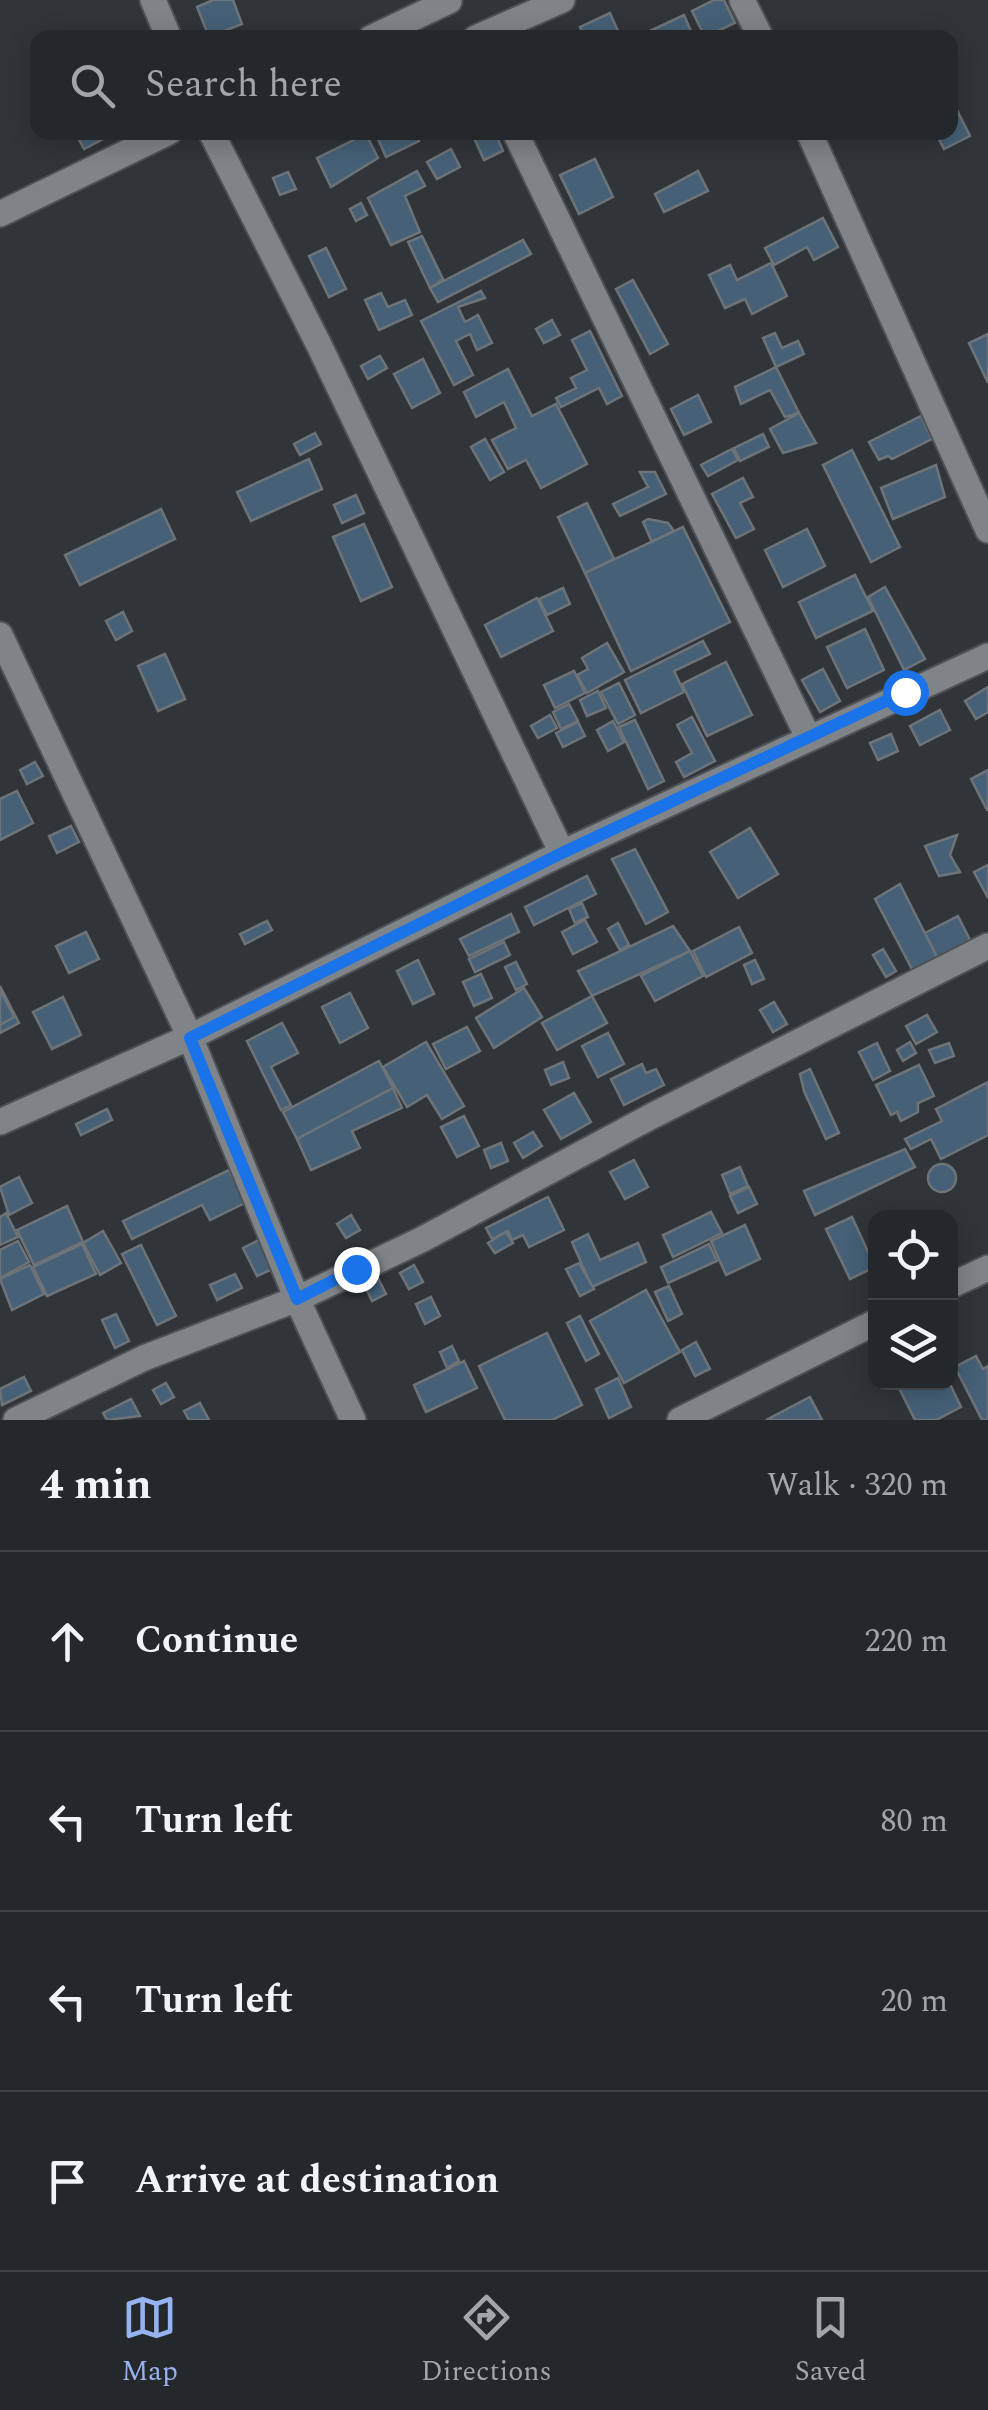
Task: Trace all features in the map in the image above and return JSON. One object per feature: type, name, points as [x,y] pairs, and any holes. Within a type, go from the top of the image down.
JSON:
[{"type":"street","points":[[153,0],[166,30]]},
{"type":"street","points":[[387,30],[449,0],[464,30]]},
{"type":"street","points":[[494,30],[562,0]]},
{"type":"street","points":[[742,0],[757,30]]},
{"type":"street","points":[[0,214],[153,140]]},
{"type":"street","points":[[216,140],[318,343],[562,853]]},
{"type":"street","points":[[519,140],[808,737]]},
{"type":"street","points":[[813,140],[988,530]]},
{"type":"street","points":[[0,635],[190,1038],[297,1299],[353,1420]]},
{"type":"street","points":[[0,1122],[190,1038],[562,853],[988,656]]},
{"type":"street","points":[[16,1420],[144,1358],[297,1299],[421,1240],[650,1117],[988,946]]},
{"type":"street","points":[[958,1282],[988,1268]]},
{"type":"street","points":[[680,1420],[868,1326]]},
{"type":"building","points":[[213,0],[233,0],[242,24],[227,30],[206,30],[197,7]]},
{"type":"building","points":[[714,0],[724,0],[735,23],[720,30],[702,30],[692,11]]},
{"type":"building","points":[[610,13],[617,30],[581,30],[580,27]]},
{"type":"building","points":[[684,15],[691,30],[652,30]]},
{"type":"building","points":[[958,112],[970,136],[944,149],[939,140],[958,140]]},
{"type":"building","points":[[79,140],[101,140],[84,149]]},
{"type":"building","points":[[354,140],[369,140],[378,158],[331,187],[317,158]]},
{"type":"building","points":[[379,140],[419,140],[419,141],[386,157]]},
{"type":"building","points":[[475,140],[498,140],[503,151],[484,160]]},
{"type":"building","points":[[451,149],[460,167],[437,179],[427,162]]},
{"type":"building","points":[[595,159],[613,197],[579,214],[560,175]]},
{"type":"building","points":[[417,171],[425,186],[405,196],[420,232],[391,245],[368,198]]},
{"type":"building","points":[[698,171],[708,191],[664,212],[655,194]]},
{"type":"building","points":[[288,172],[296,189],[280,195],[273,178]]},
{"type":"building","points":[[361,203],[367,215],[356,221],[350,209]]},
{"type":"building","points":[[823,218],[838,247],[814,260],[807,247],[774,265],[765,248]]},
{"type":"building","points":[[422,236],[443,279],[430,288],[408,242]]},
{"type":"building","points":[[523,240],[531,254],[438,302],[430,288]]},
{"type":"building","points":[[326,248],[346,289],[329,297],[309,256]]},
{"type":"building","points":[[771,263],[787,296],[752,314],[745,299],[725,308],[709,275],[730,265],[737,280]]},
{"type":"building","points":[[633,280],[668,344],[650,354],[616,289]]},
{"type":"building","points":[[481,291],[485,298],[458,307],[465,322],[478,315],[492,343],[477,350],[470,334],[456,341],[473,375],[454,385],[421,321]]},
{"type":"building","points":[[381,293],[388,307],[405,300],[412,315],[379,330],[365,300]]},
{"type":"building","points":[[552,320],[560,335],[544,343],[536,329]]},
{"type":"building","points":[[590,331],[622,396],[607,404],[599,388],[561,407],[556,398],[576,388],[571,378],[587,370],[572,340]]},
{"type":"building","points":[[775,333],[782,348],[798,341],[804,354],[776,367],[763,338]]},
{"type":"building","points":[[988,334],[988,383],[969,343]]},
{"type":"building","points":[[380,356],[387,368],[368,379],[361,366]]},
{"type":"building","points":[[423,359],[440,393],[412,408],[394,374]]},
{"type":"building","points":[[776,367],[799,413],[785,417],[770,390],[741,404],[735,387]]},
{"type":"building","points":[[508,369],[532,416],[556,404],[587,464],[541,488],[526,460],[508,469],[492,440],[516,428],[504,402],[476,417],[464,392]]},
{"type":"building","points":[[698,395],[711,422],[684,435],[671,409]]},
{"type":"building","points":[[799,413],[816,443],[783,453],[770,429]]},
{"type":"building","points":[[921,416],[932,439],[892,459],[888,456],[879,460],[869,442]]},
{"type":"building","points":[[315,433],[321,444],[300,455],[294,444]]},
{"type":"building","points":[[763,434],[769,447],[740,461],[734,448]]},
{"type":"building","points":[[485,439],[504,472],[490,480],[471,447]]},
{"type":"building","points":[[732,449],[738,460],[708,476],[701,465]]},
{"type":"building","points":[[852,450],[900,547],[871,562],[823,465]]},
{"type":"building","points":[[309,459],[322,489],[251,521],[237,492]]},
{"type":"building","points":[[936,465],[945,497],[893,519],[881,488]]},
{"type":"building","points":[[640,472],[655,472],[666,494],[620,516],[613,504],[648,487]]},
{"type":"building","points":[[743,478],[753,497],[740,503],[754,529],[736,538],[712,494]]},
{"type":"building","points":[[356,495],[364,513],[342,523],[334,505]]},
{"type":"building","points":[[587,503],[614,559],[585,573],[558,517]]},
{"type":"building","points":[[161,509],[175,539],[80,585],[65,555]]},
{"type":"building","points":[[648,519],[668,523],[674,531],[652,542],[643,522]]},
{"type":"building","points":[[364,524],[392,587],[361,601],[333,537]]},
{"type":"building","points":[[683,527],[730,622],[631,671],[585,573]]},
{"type":"building","points":[[807,529],[825,566],[783,587],[765,550]]},
{"type":"building","points":[[855,575],[873,611],[816,638],[799,602]]},
{"type":"building","points":[[885,587],[925,659],[904,670],[868,597]]},
{"type":"building","points":[[563,588],[570,604],[547,615],[539,599]]},
{"type":"building","points":[[537,598],[553,631],[501,657],[485,625]]},
{"type":"building","points":[[123,612],[132,631],[116,640],[106,621]]},
{"type":"building","points":[[865,629],[884,670],[847,688],[827,647]]},
{"type":"building","points":[[703,641],[710,654],[674,671],[684,692],[641,713],[625,680]]},
{"type":"building","points":[[607,643],[624,672],[587,693],[577,675],[588,669],[582,658]]},
{"type":"building","points":[[165,654],[185,699],[158,711],[138,666]]},
{"type":"building","points":[[726,662],[752,715],[707,736],[682,684]]},
{"type":"building","points":[[823,669],[840,701],[820,712],[802,680]]},
{"type":"building","points":[[574,671],[585,693],[555,708],[544,685]]},
{"type":"building","points":[[619,683],[635,715],[618,724],[601,692]]},
{"type":"building","points":[[988,687],[988,712],[976,719],[965,701]]},
{"type":"building","points":[[598,691],[606,708],[587,716],[580,700]]},
{"type":"building","points":[[569,704],[578,721],[561,729],[553,712]]},
{"type":"building","points":[[940,710],[950,730],[920,745],[910,726]]},
{"type":"building","points":[[550,715],[557,728],[538,738],[531,726]]},
{"type":"building","points":[[692,717],[715,761],[684,777],[676,762],[692,753],[677,725]]},
{"type":"building","points":[[635,720],[664,781],[648,789],[619,727]]},
{"type":"building","points":[[613,721],[624,742],[608,751],[597,730]]},
{"type":"building","points":[[578,722],[585,736],[563,747],[556,733]]},
{"type":"building","points":[[891,734],[898,751],[878,760],[870,743]]},
{"type":"building","points":[[35,762],[43,776],[27,784],[20,770]]},
{"type":"building","points":[[988,770],[988,810],[987,810],[971,779]]},
{"type":"building","points":[[17,791],[33,823],[0,840],[0,799]]},
{"type":"building","points":[[71,826],[79,842],[57,853],[49,836]]},
{"type":"building","points":[[750,828],[778,874],[738,898],[710,852]]},
{"type":"building","points":[[957,835],[950,855],[960,872],[939,876],[925,846]]},
{"type":"building","points":[[635,849],[668,912],[646,924],[612,859]]},
{"type":"building","points":[[988,865],[988,898],[974,872]]},
{"type":"building","points":[[587,876],[596,894],[534,925],[525,907]]},
{"type":"building","points":[[900,884],[937,957],[914,973],[875,899]]},
{"type":"building","points":[[582,903],[588,917],[575,923],[569,909]]},
{"type":"building","points":[[511,914],[519,932],[469,956],[460,939]]},
{"type":"building","points":[[958,916],[970,940],[937,957],[925,933]]},
{"type":"building","points":[[585,920],[597,942],[573,954],[562,932]]},
{"type":"building","points":[[267,921],[272,930],[245,944],[240,934]]},
{"type":"building","points":[[618,923],[629,945],[620,950],[608,929]]},
{"type":"building","points":[[673,926],[690,951],[592,996],[578,971]]},
{"type":"building","points":[[739,927],[752,953],[706,977],[693,951]]},
{"type":"building","points":[[86,932],[99,959],[69,973],[56,946]]},
{"type":"building","points":[[504,942],[510,955],[475,972],[469,959]]},
{"type":"building","points":[[883,949],[896,971],[886,977],[873,955]]},
{"type":"building","points":[[690,951],[703,976],[655,1001],[641,976]]},
{"type":"building","points":[[418,960],[434,994],[413,1004],[397,971]]},
{"type":"building","points":[[755,960],[764,979],[752,984],[744,965]]},
{"type":"building","points":[[516,962],[527,984],[516,990],[505,967]]},
{"type":"building","points":[[481,974],[492,998],[474,1006],[463,982]]},
{"type":"building","points":[[0,986],[19,1023],[0,1033]]},
{"type":"building","points":[[524,988],[542,1017],[494,1048],[476,1018]]},
{"type":"building","points":[[0,990],[14,1017],[0,1025]]},
{"type":"building","points":[[350,993],[368,1028],[340,1043],[322,1007]]},
{"type":"building","points":[[592,996],[607,1023],[557,1050],[542,1023]]},
{"type":"building","points":[[63,997],[81,1035],[52,1049],[33,1012]]},
{"type":"building","points":[[774,1002],[787,1024],[773,1032],[760,1010]]},
{"type":"building","points":[[927,1015],[937,1032],[916,1044],[906,1026]]},
{"type":"building","points":[[282,1023],[298,1053],[271,1067],[291,1105],[281,1110],[247,1041]]},
{"type":"building","points":[[467,1027],[480,1051],[446,1069],[433,1044]]},
{"type":"building","points":[[608,1033],[624,1064],[598,1077],[582,1046]]},
{"type":"building","points":[[426,1042],[464,1106],[442,1119],[427,1095],[407,1107],[383,1067]]},
{"type":"building","points":[[910,1042],[916,1053],[903,1061],[897,1050]]},
{"type":"building","points":[[877,1043],[890,1071],[873,1080],[859,1052]]},
{"type":"building","points":[[949,1043],[954,1056],[935,1063],[929,1050]]},
{"type":"building","points":[[379,1061],[393,1088],[297,1139],[283,1112]]},
{"type":"building","points":[[563,1062],[569,1078],[551,1085],[545,1070]]},
{"type":"building","points":[[642,1064],[646,1073],[656,1069],[664,1085],[624,1105],[611,1079]]},
{"type":"building","points":[[919,1065],[934,1096],[918,1103],[918,1112],[901,1121],[897,1112],[891,1115],[876,1085]]},
{"type":"building","points":[[810,1069],[839,1133],[826,1139],[800,1074]]},
{"type":"building","points":[[988,1082],[988,1135],[941,1159],[931,1139],[911,1149],[905,1139],[942,1121],[936,1109]]},
{"type":"building","points":[[393,1088],[402,1108],[352,1131],[360,1148],[311,1170],[297,1139]]},
{"type":"building","points":[[574,1093],[591,1122],[561,1139],[544,1110]]},
{"type":"building","points":[[107,1109],[112,1120],[81,1135],[76,1124]]},
{"type":"building","points":[[464,1116],[479,1146],[457,1157],[441,1127]]},
{"type":"building","points":[[533,1132],[542,1146],[523,1158],[514,1143]]},
{"type":"building","points":[[501,1143],[508,1161],[491,1168],[484,1150]]},
{"type":"building","points":[[905,1149],[915,1167],[815,1215],[804,1191]]},
{"type":"building","points":[[634,1160],[648,1187],[625,1199],[610,1172]]},
{"type":"building","points":[[942,1164],[952,1168],[956,1178],[952,1188],[942,1192],[932,1188],[928,1178],[932,1168]]},
{"type":"building","points":[[740,1167],[748,1186],[730,1194],[722,1175]]},
{"type":"building","points":[[229,1170],[245,1203],[210,1220],[202,1205],[132,1239],[123,1221]]},
{"type":"building","points":[[19,1177],[32,1203],[9,1215],[0,1187]]},
{"type":"building","points":[[749,1187],[757,1204],[738,1213],[730,1196]]},
{"type":"building","points":[[548,1197],[564,1230],[529,1247],[523,1235],[512,1240],[508,1231],[492,1239],[486,1228]]},
{"type":"building","points":[[67,1206],[83,1242],[34,1265],[17,1230]]},
{"type":"building","points":[[711,1212],[722,1233],[673,1257],[663,1235]]},
{"type":"building","points":[[6,1213],[18,1237],[0,1245],[0,1217]]},
{"type":"building","points":[[351,1215],[360,1230],[346,1238],[337,1224]]},
{"type":"building","points":[[852,1217],[868,1252],[868,1270],[850,1279],[826,1229]]},
{"type":"building","points":[[745,1225],[760,1259],[726,1275],[711,1241]]},
{"type":"building","points":[[103,1231],[121,1263],[100,1275],[83,1243]]},
{"type":"building","points":[[506,1232],[513,1243],[495,1253],[488,1243]]},
{"type":"building","points":[[588,1234],[600,1260],[638,1243],[646,1262],[592,1287],[572,1242]]},
{"type":"building","points":[[263,1238],[277,1267],[257,1276],[243,1248]]},
{"type":"building","points":[[18,1241],[29,1262],[0,1278],[0,1250]]},
{"type":"building","points":[[82,1244],[96,1274],[47,1296],[33,1267]]},
{"type":"building","points":[[709,1244],[717,1261],[668,1283],[661,1267]]},
{"type":"building","points":[[141,1245],[176,1316],[157,1325],[122,1254]]},
{"type":"building","points":[[579,1263],[594,1289],[580,1296],[566,1269]]},
{"type":"building","points":[[30,1265],[44,1294],[12,1310],[0,1279]]},
{"type":"building","points":[[414,1265],[423,1282],[409,1289],[400,1273]]},
{"type":"building","points":[[235,1274],[242,1288],[217,1300],[210,1285]]},
{"type":"building","points":[[377,1276],[386,1294],[372,1301],[363,1282]]},
{"type":"building","points":[[669,1286],[682,1314],[668,1321],[655,1292]]},
{"type":"building","points":[[646,1290],[680,1352],[624,1383],[590,1321]]},
{"type":"building","points":[[431,1297],[440,1316],[425,1324],[416,1304]]},
{"type":"building","points":[[116,1314],[129,1341],[115,1348],[102,1320]]},
{"type":"building","points":[[580,1316],[599,1354],[586,1361],[567,1323]]},
{"type":"building","points":[[547,1333],[582,1405],[552,1420],[505,1420],[479,1366]]},
{"type":"building","points":[[696,1342],[710,1369],[695,1376],[682,1350]]},
{"type":"building","points":[[452,1346],[459,1361],[447,1368],[440,1352]]},
{"type":"building","points":[[976,1356],[983,1369],[988,1366],[988,1420],[982,1420],[958,1373],[958,1365]]},
{"type":"building","points":[[464,1361],[477,1388],[426,1412],[414,1385]]},
{"type":"building","points":[[24,1377],[31,1391],[2,1405],[0,1389]]},
{"type":"building","points":[[618,1378],[631,1407],[609,1418],[596,1389]]},
{"type":"building","points":[[166,1383],[174,1397],[161,1404],[153,1390]]},
{"type":"building","points":[[900,1390],[953,1390],[961,1407],[936,1420],[915,1420]]},
{"type":"building","points":[[810,1397],[822,1420],[766,1420]]},
{"type":"building","points":[[131,1399],[140,1416],[107,1420],[103,1413]]},
{"type":"building","points":[[200,1403],[209,1420],[189,1420],[184,1411]]},
{"type":"route","points":[[356,1269],[297,1299],[190,1038],[562,853],[905,692]]}]
